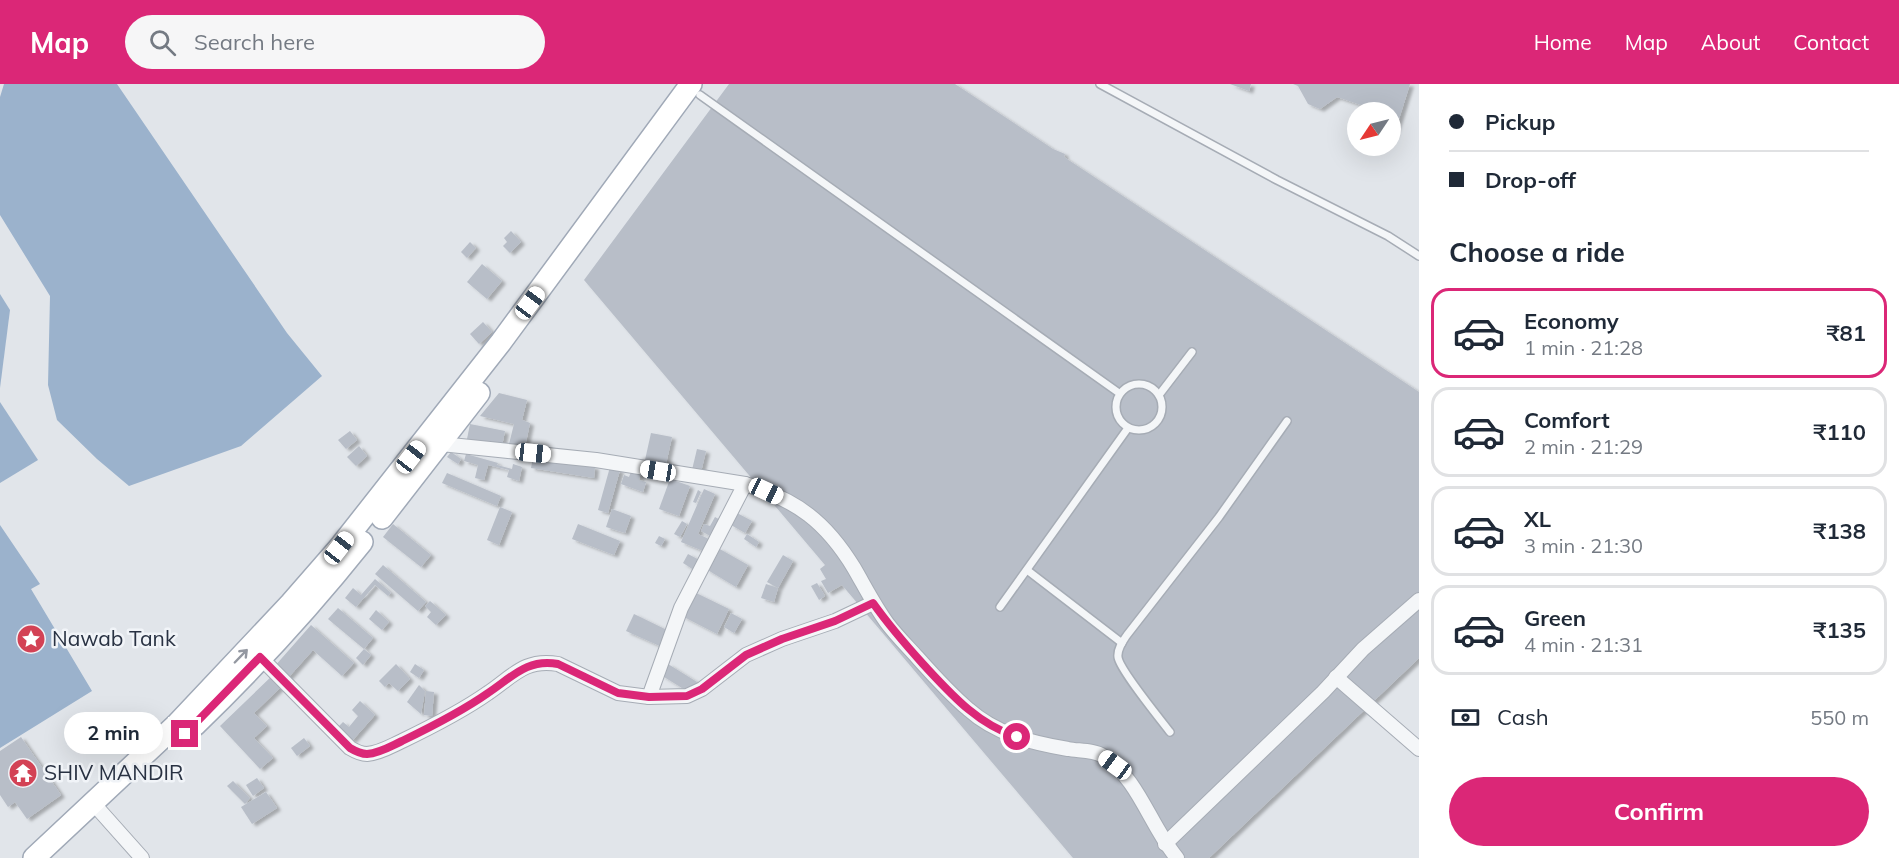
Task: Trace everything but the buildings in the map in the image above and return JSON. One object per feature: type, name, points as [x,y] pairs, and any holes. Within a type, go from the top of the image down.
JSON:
[{"type":"main road","points":[[33,858],[98,808],[202,718],[334,576],[433,446],[501,342],[699,88]]},
{"type":"main road","points":[[55,858],[98,808],[291,603],[433,446]]},
{"type":"street","points":[[433,446],[596,460],[745,484],[791,502],[832,536],[888,625],[969,711],[998,731],[1036,744],[1101,754],[1126,777],[1165,844],[1177,858]]},
{"type":"street","points":[[649,697],[681,608],[745,484]]},
{"type":"street","points":[[1165,844],[1363,649],[1419,600]]},
{"type":"street","points":[[260,657],[350,748],[365,754],[379,752],[429,728],[488,693],[519,669],[533,664],[548,662],[558,664],[618,693],[649,697],[687,696],[702,689],[746,655],[782,639],[835,621],[873,603]]},
{"type":"street","points":[[1336,677],[1419,749]]},
{"type":"street","points":[[98,808],[142,858]]},
{"type":"lane","points":[[1100,84],[1277,180],[1388,236],[1419,256]]},
{"type":"lane","points":[[699,88],[1119,393]]},
{"type":"lane","points":[[1159,395],[1192,352]]},
{"type":"lane","points":[[1132,384],[1148,386],[1159,395],[1162,409],[1156,423],[1143,430],[1128,428],[1117,416],[1115,409],[1119,393],[1132,384]]},
{"type":"lane","points":[[1170,732],[1125,672],[1118,657],[1122,644],[1219,518],[1287,421]]},
{"type":"lane","points":[[1000,607],[1128,428]]},
{"type":"lane","points":[[1027,570],[1122,644]]},
{"type":"water","points":[[4,84],[117,84],[287,333],[322,376],[241,446],[129,486],[57,420],[48,385],[50,296],[0,215],[0,97]]},
{"type":"water","points":[[0,294],[10,310],[0,388]]},
{"type":"water","points":[[0,402],[38,460],[0,483]]},
{"type":"water","name":"Nawab Tank","points":[[0,525],[40,584],[31,589],[92,691],[0,748]]},
{"type":"place","name":"Nawab Tank","points":[[31,639]]},
{"type":"place","name":"SHIV MANDIR","points":[[23,773]]},
{"type":"route","points":[[185,734],[260,657],[350,748],[365,754],[379,752],[429,728],[488,693],[519,669],[533,664],[548,662],[558,664],[618,693],[649,697],[687,696],[702,689],[746,655],[782,639],[835,621],[873,603],[888,625],[969,711],[998,731],[1017,737]]}]
